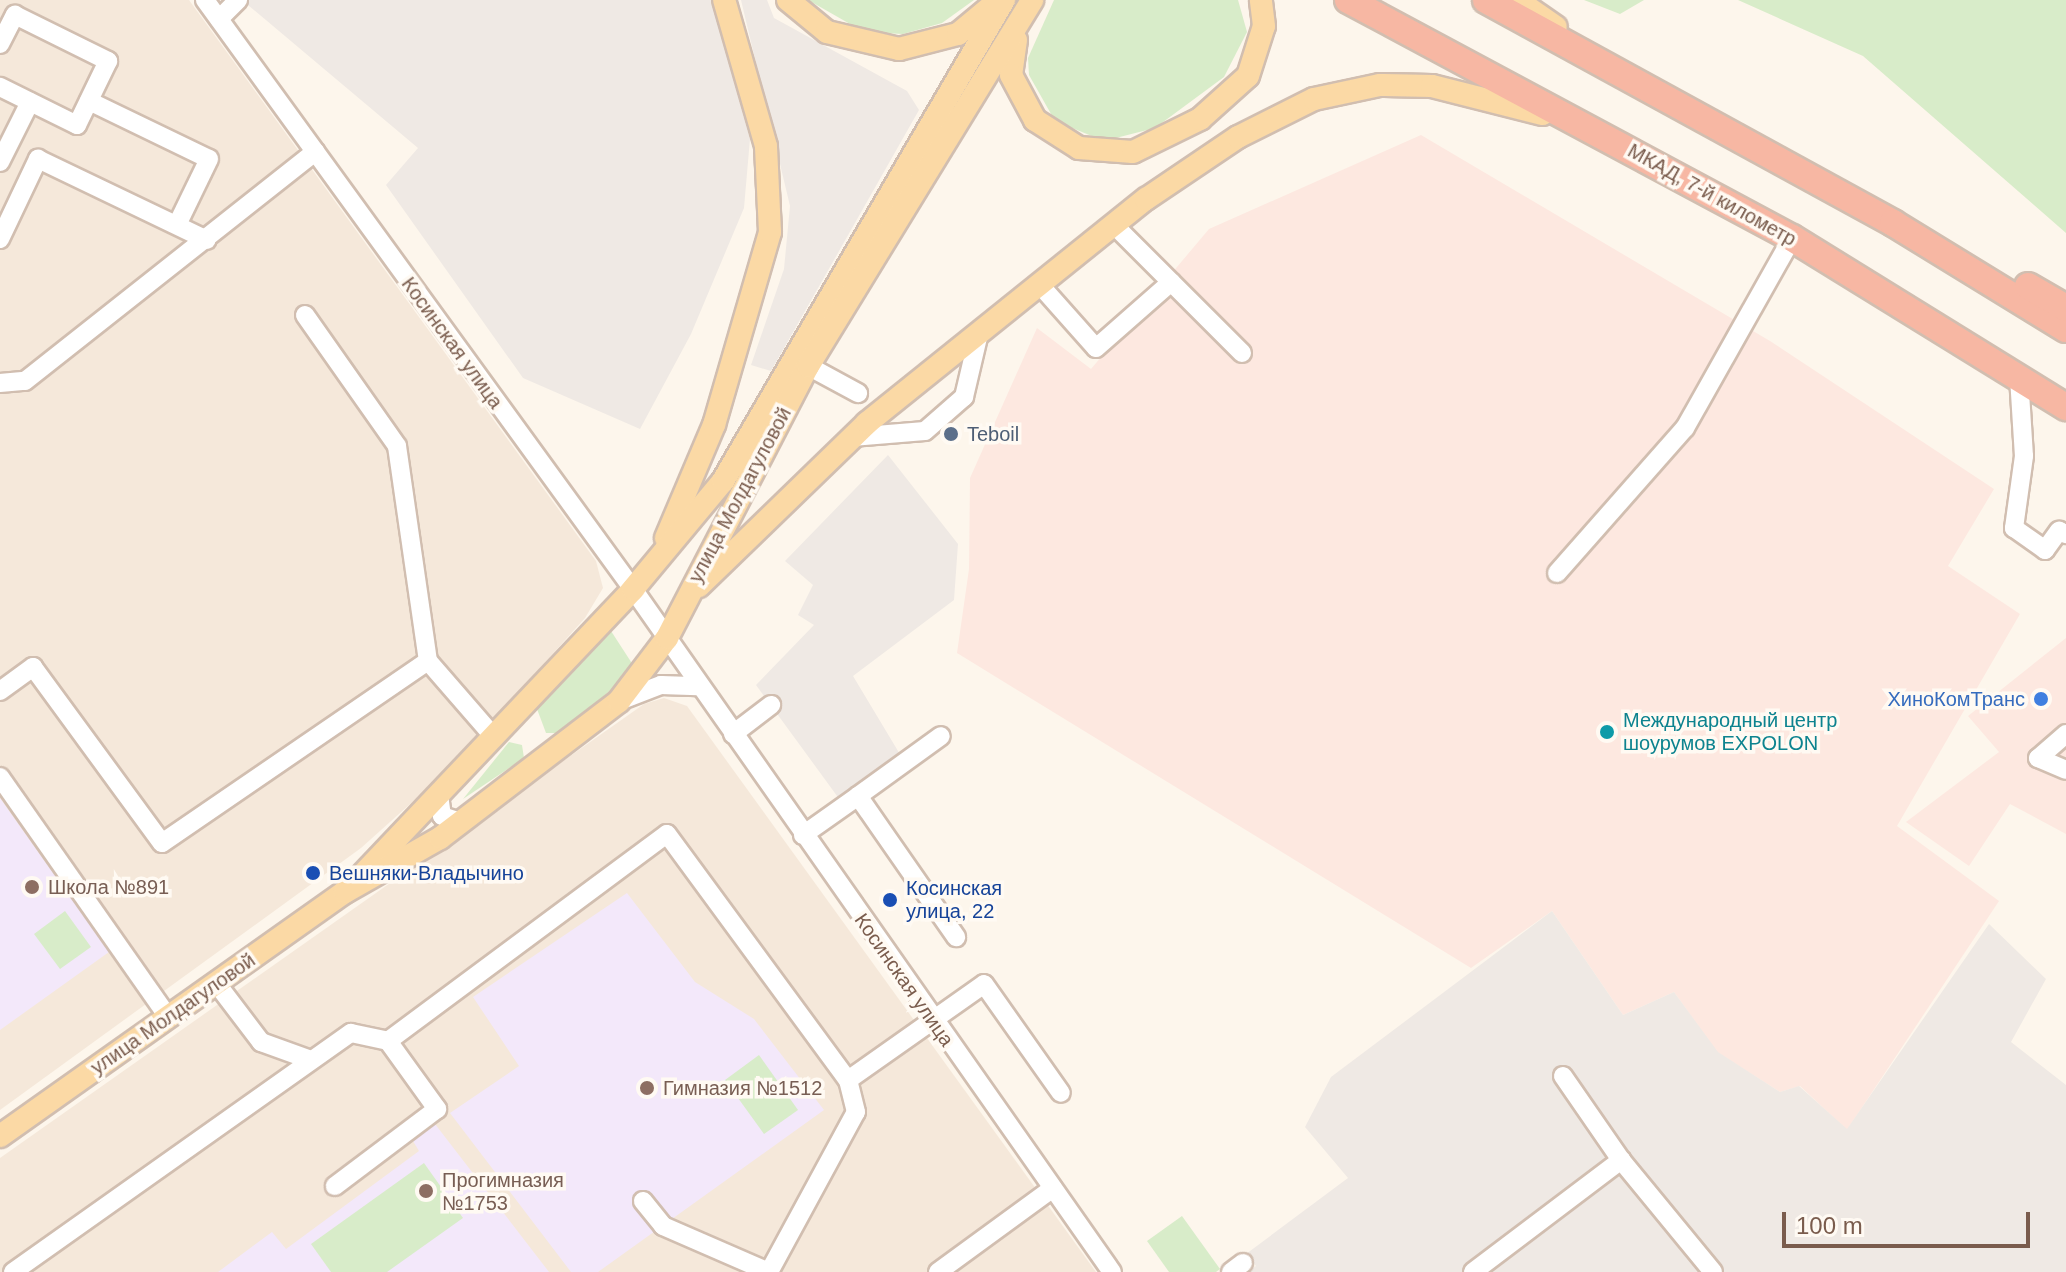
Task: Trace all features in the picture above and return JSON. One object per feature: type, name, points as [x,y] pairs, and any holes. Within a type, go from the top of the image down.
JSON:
[{"type":"highway","name":"МКАД, 7-й километр","points":[[1348,0],[1792,238],[2066,407]]},
{"type":"highway","points":[[1486,0],[1641,82],[1893,223],[2066,329]]},
{"type":"highway","points":[[1893,223],[2066,308]]},
{"type":"main road","points":[[654,563],[695,477],[759,289],[778,174],[724,0]]},
{"type":"main road","points":[[788,0],[827,32],[899,49],[958,34],[997,0]]},
{"type":"main road","name":"улица Молдагуловой","points":[[345,892],[633,589],[736,461],[1004,0]]},
{"type":"main road","points":[[1031,3],[1012,51],[1019,97],[1056,138],[1105,153],[1162,142],[1228,97],[1260,51],[1261,0]]},
{"type":"main road","points":[[1517,0],[1641,82]]},
{"type":"main road","name":"улица Молдагуловой","points":[[0,1136],[345,892],[460,822],[619,701],[667,638],[808,366],[1031,3]]},
{"type":"main road","points":[[684,601],[852,437],[1114,225],[1238,137],[1314,99],[1380,85],[1483,95],[1610,139]]},
{"type":"street","name":"Косинская улица","points":[[205,0],[633,589],[698,686],[1112,1272]]},
{"type":"street","points":[[219,19],[238,0]]},
{"type":"street","points":[[0,44],[15,15],[108,61],[77,125],[0,87]]},
{"type":"street","points":[[89,101],[209,159],[177,225]]},
{"type":"street","points":[[0,162],[30,102]]},
{"type":"street","points":[[0,383],[25,381],[315,152]]},
{"type":"street","points":[[0,169],[38,159],[207,240]]},
{"type":"street","points":[[0,239],[38,159]]},
{"type":"street","points":[[1114,225],[1242,353]]},
{"type":"street","points":[[1557,573],[1685,428],[1792,238]]},
{"type":"street","points":[[1040,285],[1096,348],[1171,282]]},
{"type":"street","points":[[305,315],[397,446],[428,661],[494,737]]},
{"type":"street","points":[[852,437],[925,431],[964,397],[979,333]]},
{"type":"street","points":[[808,366],[858,393]]},
{"type":"street","points":[[2019,377],[2024,456],[2014,528],[2045,550],[2059,531],[2066,534]]},
{"type":"street","points":[[0,691],[33,667],[162,843],[428,661]]},
{"type":"street","points":[[619,701],[661,685],[698,686]]},
{"type":"street","points":[[733,734],[771,705]]},
{"type":"street","points":[[2066,734],[2038,758],[2066,770]]},
{"type":"street","points":[[803,835],[941,736]]},
{"type":"street","points":[[0,777],[169,1018]]},
{"type":"street","points":[[439,795],[442,816],[460,822]]},
{"type":"street","points":[[858,796],[956,937]]},
{"type":"street","points":[[388,1041],[667,834],[848,1080],[856,1112],[769,1272],[663,1226],[643,1201]]},
{"type":"street","points":[[217,984],[261,1042],[311,1060]]},
{"type":"street","points":[[848,1080],[984,984],[1061,1093]]},
{"type":"street","points":[[13,1272],[351,1033],[388,1041],[437,1109],[335,1186]]},
{"type":"street","points":[[1563,1076],[1621,1160],[1713,1272]]},
{"type":"street","points":[[1473,1272],[1621,1160]]},
{"type":"street","points":[[938,1272],[1053,1188]]},
{"type":"shaded area","points":[[0,0],[189,0],[596,561],[603,588],[585,618],[448,770],[361,848],[0,1110]]},
{"type":"shaded area","points":[[242,0],[711,0],[750,139],[744,208],[691,334],[640,429],[523,378],[386,185],[418,148]]},
{"type":"shaded area","points":[[741,0],[767,0],[774,18],[907,91],[919,110],[771,371],[751,365],[784,269],[790,206]]},
{"type":"shaded area","points":[[1421,135],[1770,341],[1994,489],[1948,566],[2020,614],[1897,826],[1999,901],[1847,1130],[1800,1086],[1780,1092],[1717,1052],[1674,992],[1623,1015],[1552,911],[1471,968],[957,653],[969,569],[970,478],[1037,328],[1091,369],[1209,229]]},
{"type":"shaded area","points":[[888,455],[958,544],[954,600],[853,676],[901,756],[840,800],[756,685],[814,625],[798,615],[813,585],[785,561]]},
{"type":"shaded area","points":[[2066,638],[2066,834],[2010,804],[1969,866],[1906,822],[1999,752],[1968,716]]},
{"type":"shaded area","points":[[664,698],[687,706],[1096,1272],[0,1272],[0,1158],[644,704]]},
{"type":"shaded area","name":"Школа №891","points":[[0,798],[109,952],[0,1030]]},
{"type":"shaded area","name":"Гимназия №1512","points":[[627,893],[695,982],[754,1019],[824,1110],[598,1272],[571,1272],[450,1113],[519,1066],[473,997]]},
{"type":"shaded area","points":[[1552,911],[1623,1015],[1674,992],[1718,1052],[1780,1092],[1799,1086],[1847,1129],[1989,924],[2046,979],[2011,1042],[2066,1085],[2066,1272],[1247,1272],[1256,1266],[1246,1254],[1348,1178],[1305,1127],[1331,1077]]},
{"type":"shaded area","name":"Прогимназия №1753","points":[[435,1124],[549,1272],[218,1272],[272,1232],[286,1249],[419,1151],[413,1141]]},
{"type":"green space","points":[[808,0],[974,0],[942,23],[903,34],[864,32]]},
{"type":"green space","points":[[1054,0],[1238,0],[1247,32],[1224,77],[1155,128],[1104,141],[1055,121],[1029,75],[1028,58]]},
{"type":"green space","points":[[1584,0],[1644,0],[1620,14]]},
{"type":"green space","points":[[1738,0],[2066,0],[2066,233],[1863,56]]},
{"type":"green space","points":[[611,631],[635,668],[563,733],[546,733],[537,709]]},
{"type":"green space","points":[[509,742],[522,745],[524,758],[463,799]]},
{"type":"green space","points":[[65,911],[91,947],[60,969],[34,934]]},
{"type":"green space","points":[[759,1055],[798,1110],[764,1134],[725,1080]]},
{"type":"green space","points":[[424,1163],[463,1218],[387,1272],[331,1272],[311,1244]]},
{"type":"green space","points":[[1182,1216],[1220,1269],[1216,1272],[1169,1272],[1147,1241]]},
{"type":"place","name":"Teboil","points":[[951,434]]},
{"type":"place","name":"ХиноКомТранс","points":[[2041,699]]},
{"type":"place","name":"Международный центр шоурумов EXPOLON","points":[[1607,732]]},
{"type":"place","name":"Вешняки-Владычино","points":[[313,873]]},
{"type":"place","name":"Школа №891","points":[[32,887]]},
{"type":"place","name":"Косинская улица, 22","points":[[890,900]]},
{"type":"place","name":"Гимназия №1512","points":[[647,1088]]},
{"type":"place","name":"Прогимназия №1753","points":[[426,1191]]}]
